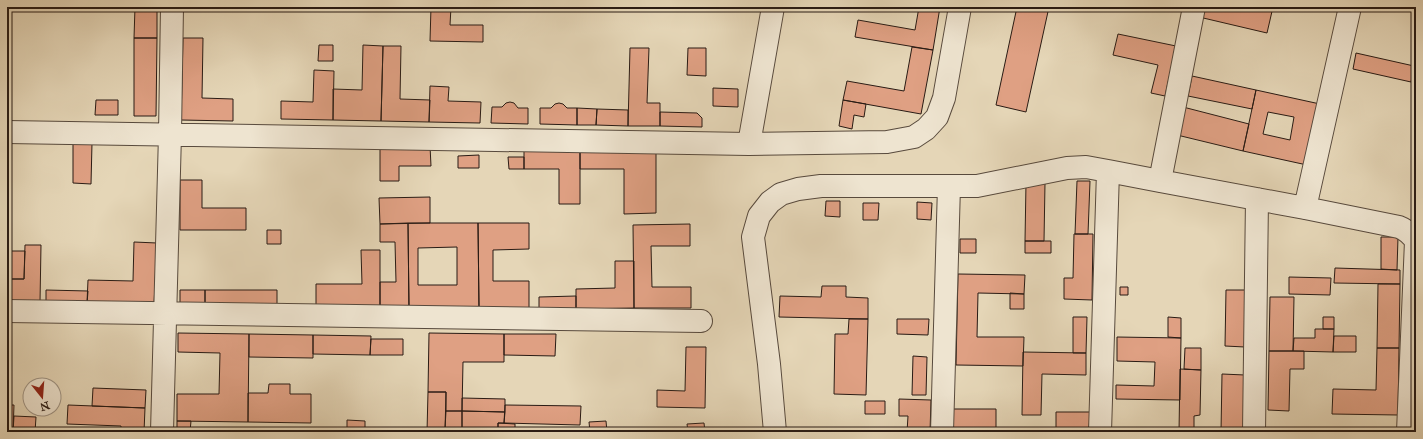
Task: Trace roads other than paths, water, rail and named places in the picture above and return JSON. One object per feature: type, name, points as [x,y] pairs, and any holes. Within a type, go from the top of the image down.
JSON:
[{"type":"street","points":[[162,432],[172,7]]},
{"type":"street","points":[[749,144],[773,7]]},
{"type":"street","points":[[7,132],[749,144],[887,142],[914,137],[926,129],[937,117],[944,98],[960,7]]},
{"type":"street","points":[[1160,181],[1194,7]]},
{"type":"street","points":[[1305,208],[1350,7]]},
{"type":"street","points":[[775,432],[769,364],[753,237],[759,216],[770,202],[781,194],[798,189],[821,186],[977,186],[1067,168],[1086,167],[1399,227],[1412,234],[1416,241],[1408,432]]},
{"type":"street","points":[[1100,432],[1108,171]]},
{"type":"street","points":[[942,432],[949,186]]},
{"type":"street","points":[[1254,432],[1257,199]]},
{"type":"street","points":[[7,311],[701,321]]}]
